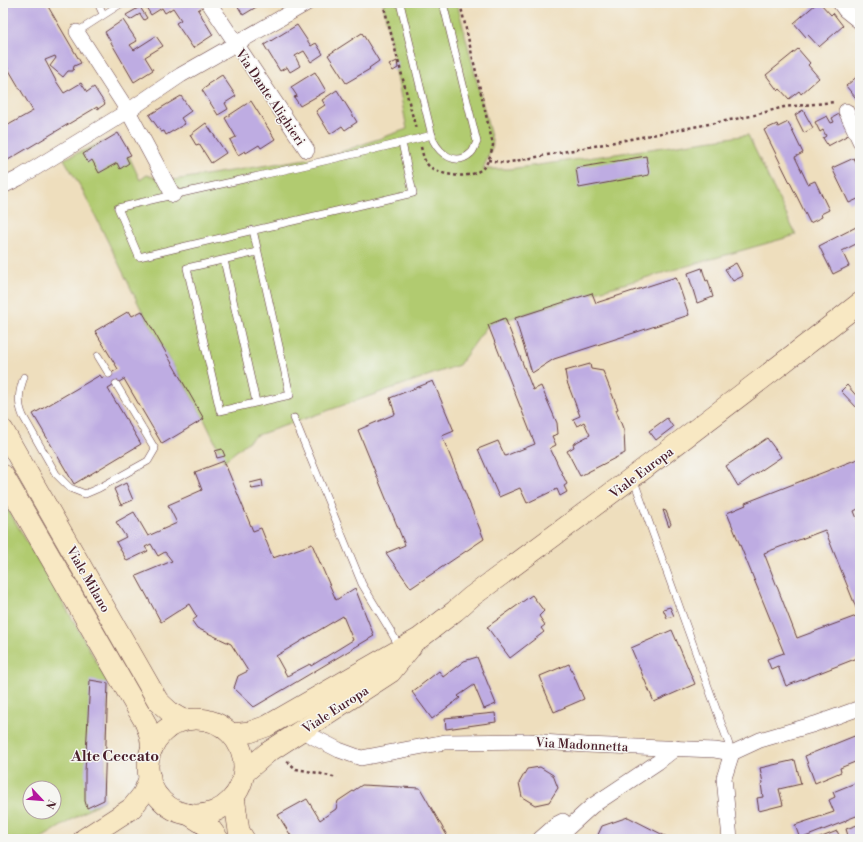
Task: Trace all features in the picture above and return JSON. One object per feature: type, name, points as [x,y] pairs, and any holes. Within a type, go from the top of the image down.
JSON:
[{"type":"main road","name":"Viale Europa","points":[[232,734],[250,732],[267,726],[400,648],[420,638],[471,597],[633,478],[860,303]]},
{"type":"main road","name":"Viale Milano","points":[[3,430],[158,701],[171,713],[183,720]]},
{"type":"main road","name":"Viale Milano","points":[[3,475],[145,722],[150,735],[152,749]]},
{"type":"main road","name":"Viale Europa","points":[[244,773],[302,730],[391,672],[420,638]]},
{"type":"main road","name":"Viale Milano","points":[[179,810],[205,814],[213,812],[228,803],[234,797],[244,773],[242,752],[238,743],[232,734],[222,726],[209,720],[183,720],[168,728],[161,734],[152,749],[149,763],[150,777],[157,794],[179,810],[210,828],[218,839]]},
{"type":"main road","points":[[84,839],[132,808],[142,794],[150,777]]},
{"type":"main road","points":[[234,797],[239,831],[244,839]]},
{"type":"main road","points":[[91,839],[141,813],[179,810]]},
{"type":"street","name":"Via Dante Alighieri","points":[[209,3],[307,150]]},
{"type":"street","name":"Via Dante Alighieri","points":[[3,186],[19,178],[128,111],[181,75],[307,3]]},
{"type":"street","points":[[840,3],[845,10],[860,22]]},
{"type":"street","points":[[77,32],[128,111],[173,195]]},
{"type":"street","points":[[846,111],[860,142]]},
{"type":"street","points":[[730,839],[724,778],[732,753],[760,740],[815,724],[860,708]]},
{"type":"street","name":"Via Madonnetta","points":[[302,730],[339,750],[361,758],[446,742],[528,741],[586,745],[715,750],[732,753]]},
{"type":"street","points":[[540,839],[557,824],[592,806],[658,762],[676,748]]},
{"type":"street","points":[[556,839],[592,806]]},
{"type":"lane","points":[[98,3],[104,14]]},
{"type":"lane","points":[[77,32],[122,3]]},
{"type":"lane","points":[[400,3],[432,135],[437,148],[448,158],[462,159],[473,152],[477,142],[444,3]]},
{"type":"lane","points":[[402,143],[413,193],[138,257],[118,208],[310,165],[432,135]]},
{"type":"lane","points":[[253,230],[290,395],[220,411],[187,268],[257,252]]},
{"type":"lane","points":[[224,260],[256,402]]},
{"type":"lane","points":[[98,356],[109,374]]},
{"type":"lane","points":[[24,377],[19,392],[19,408],[21,412],[56,474],[70,488],[85,494],[148,461],[155,449],[116,384]]},
{"type":"lane","points":[[294,418],[362,584],[400,648]]},
{"type":"lane","points":[[633,478],[732,753]]},
{"type":"path","points":[[383,3],[418,136]]},
{"type":"path","points":[[420,143],[424,159],[430,166],[440,172],[454,176],[473,174],[483,169],[493,145],[460,3]]},
{"type":"path","points":[[488,160],[505,164],[751,116],[784,107],[834,101],[846,111]]},
{"type":"path","points":[[287,760],[296,769],[336,778]]},
{"type":"green space","points":[[383,3],[457,3],[493,145],[483,169],[510,169],[748,135],[796,235],[592,293],[506,320],[505,318],[488,325],[459,365],[255,436],[224,461],[204,419],[142,311],[83,191],[64,159],[119,135],[140,180],[147,175],[167,181],[332,155],[407,129]]},
{"type":"green space","points":[[3,501],[76,625],[108,683],[104,800],[40,839],[3,839]]},
{"type":"building","points":[[3,3],[46,3],[81,63],[74,66],[73,71],[68,71],[63,77],[50,66],[56,58],[55,56],[45,60],[56,81],[64,93],[81,83],[87,92],[94,87],[105,104],[98,109],[97,107],[3,163],[3,128],[33,111],[3,60]]},
{"type":"building","points":[[202,3],[204,6],[198,10],[213,35],[193,48],[176,23],[181,20],[173,8],[165,13],[162,8],[151,15],[144,4]]},
{"type":"building","points":[[236,3],[263,3],[243,15]]},
{"type":"building","points":[[817,3],[820,3],[831,15],[833,13],[843,26],[819,47],[808,35],[806,37],[794,23]]},
{"type":"building","points":[[140,7],[147,18],[144,20],[140,14],[130,20],[126,15]]},
{"type":"building","points":[[123,20],[137,41],[130,45],[134,50],[156,36],[163,46],[145,57],[153,70],[134,82],[105,32]]},
{"type":"building","points":[[297,25],[311,46],[316,43],[323,54],[311,62],[304,51],[295,56],[300,66],[290,72],[287,67],[280,71],[264,45]]},
{"type":"building","points":[[362,33],[379,61],[369,68],[370,69],[346,83],[328,55]]},
{"type":"building","points":[[798,49],[810,63],[808,65],[819,78],[801,94],[799,91],[789,99],[780,89],[778,91],[766,75]]},
{"type":"building","points":[[397,61],[398,68],[393,71],[389,65]]},
{"type":"building","points":[[315,72],[326,91],[300,106],[294,97],[297,96],[291,87]]},
{"type":"building","points":[[860,74],[860,103],[846,86]]},
{"type":"building","points":[[222,75],[236,96],[225,103],[228,109],[218,115],[202,90]]},
{"type":"building","points":[[337,90],[357,122],[345,130],[342,126],[330,134],[316,111],[325,105],[322,100]]},
{"type":"building","points":[[181,96],[191,111],[181,118],[185,124],[166,135],[164,131],[161,132],[149,115]]},
{"type":"building","points":[[251,101],[275,139],[261,148],[259,145],[246,153],[245,151],[238,155],[230,140],[236,137],[225,118]]},
{"type":"building","points":[[803,110],[813,128],[804,133],[795,115]]},
{"type":"building","points":[[841,113],[852,133],[828,146],[823,138],[826,136],[823,130],[820,132],[815,122],[827,116],[831,123],[834,122],[832,118]]},
{"type":"building","points":[[788,122],[803,153],[795,157],[808,184],[815,181],[829,210],[821,214],[822,217],[810,223],[764,130],[777,124],[778,127]]},
{"type":"building","points":[[206,123],[226,153],[211,163],[199,144],[196,145],[190,135]]},
{"type":"building","points":[[118,133],[131,155],[126,157],[129,163],[120,169],[117,163],[99,173],[92,160],[88,163],[83,154]]},
{"type":"building","points":[[646,156],[649,175],[579,188],[576,168]]},
{"type":"building","points":[[854,158],[860,170],[860,198],[849,203],[832,168]]},
{"type":"building","points":[[860,225],[860,242],[842,251],[849,266],[833,274],[819,246]]},
{"type":"building","points":[[736,263],[743,276],[733,281],[725,269]]},
{"type":"building","points":[[702,268],[706,281],[708,280],[713,297],[697,303],[688,273]]},
{"type":"building","points":[[676,277],[689,315],[554,359],[532,373],[515,318],[592,293],[596,303]]},
{"type":"building","points":[[129,311],[132,316],[142,311],[204,419],[162,444],[124,379],[108,389],[141,444],[74,484],[33,414],[100,375],[102,378],[118,369],[95,331]]},
{"type":"building","points":[[505,318],[533,390],[541,386],[557,423],[558,434],[552,436],[556,445],[550,448],[567,484],[564,486],[567,492],[560,496],[557,489],[527,503],[520,488],[499,497],[478,449],[498,441],[505,456],[535,444],[488,325]]},
{"type":"building","points":[[590,364],[591,369],[603,371],[618,409],[616,410],[624,431],[625,453],[580,476],[567,451],[574,447],[573,444],[590,435],[584,422],[577,426],[573,419],[580,416],[567,382],[565,371]]},
{"type":"building","points":[[433,381],[454,431],[442,436],[484,539],[411,588],[386,553],[405,545],[358,430],[395,414],[390,398]]},
{"type":"building","points":[[847,385],[860,400],[860,407],[858,409],[841,391]]},
{"type":"building","points":[[667,418],[673,427],[656,440],[649,431]]},
{"type":"building","points":[[767,438],[781,457],[738,486],[726,466]]},
{"type":"building","points":[[222,449],[225,456],[217,458],[215,451]]},
{"type":"building","points":[[860,458],[860,508],[854,511],[860,526],[860,657],[786,686],[778,666],[771,669],[767,659],[784,653],[727,513],[746,505],[745,503]],"holes":[[[825,530],[859,615],[797,638],[764,553]]]},
{"type":"building","points":[[224,461],[253,531],[261,528],[273,558],[312,544],[336,600],[355,588],[374,636],[254,707],[234,688],[238,676],[248,671],[231,644],[197,628],[192,621],[197,617],[189,604],[161,622],[136,576],[172,561],[165,552],[158,556],[151,544],[145,547],[148,551],[127,561],[116,542],[126,537],[116,522],[134,512],[148,536],[177,523],[168,505],[202,490],[195,472]],"holes":[[[343,616],[353,640],[311,666],[310,664],[287,676],[276,656]]]},
{"type":"building","points":[[262,480],[263,487],[252,489],[250,483]]},
{"type":"building","points":[[126,483],[133,500],[121,505],[114,489]]},
{"type":"building","points":[[663,510],[666,511],[671,524],[669,527]]},
{"type":"building","points":[[532,595],[544,611],[539,616],[545,625],[541,628],[544,632],[510,658],[487,627]]},
{"type":"building","points":[[670,607],[674,616],[667,618],[663,609]]},
{"type":"building","points":[[672,630],[695,684],[654,702],[631,648]]},
{"type":"building","points":[[477,657],[496,704],[484,709],[474,685],[458,696],[460,698],[432,719],[412,692],[439,671],[443,677],[464,661]]},
{"type":"building","points":[[569,664],[584,699],[554,712],[540,676]]},
{"type":"building","points":[[90,680],[108,683],[104,800],[87,808],[85,801],[85,772]]},
{"type":"building","points":[[495,713],[496,722],[446,729],[445,718]]},
{"type":"building","points":[[857,735],[860,743],[860,760],[840,768],[841,772],[815,783],[805,756]]},
{"type":"building","points":[[795,760],[801,784],[779,789],[783,805],[759,811],[757,798],[763,797],[761,784],[763,783],[760,768]]},
{"type":"building","points":[[540,767],[553,775],[558,788],[549,802],[535,805],[522,797],[519,783],[527,769]]},
{"type":"building","points":[[860,781],[860,818],[859,815],[800,839],[795,825],[834,812],[829,800],[835,797],[833,792]]},
{"type":"building","points":[[362,785],[420,788],[449,839],[293,839],[278,815],[307,799],[320,820],[336,809],[338,801]]},
{"type":"building","points":[[628,817],[671,839],[596,839],[602,826]]},
{"type":"building","points":[[860,824],[860,839],[849,839],[846,829]]},
{"type":"building","points":[[202,831],[207,839],[189,838]]},
{"type":"building","points":[[837,831],[841,839],[817,839]]},
{"type":"district","name":"Alte Ceccato","points":[[115,756]]}]
